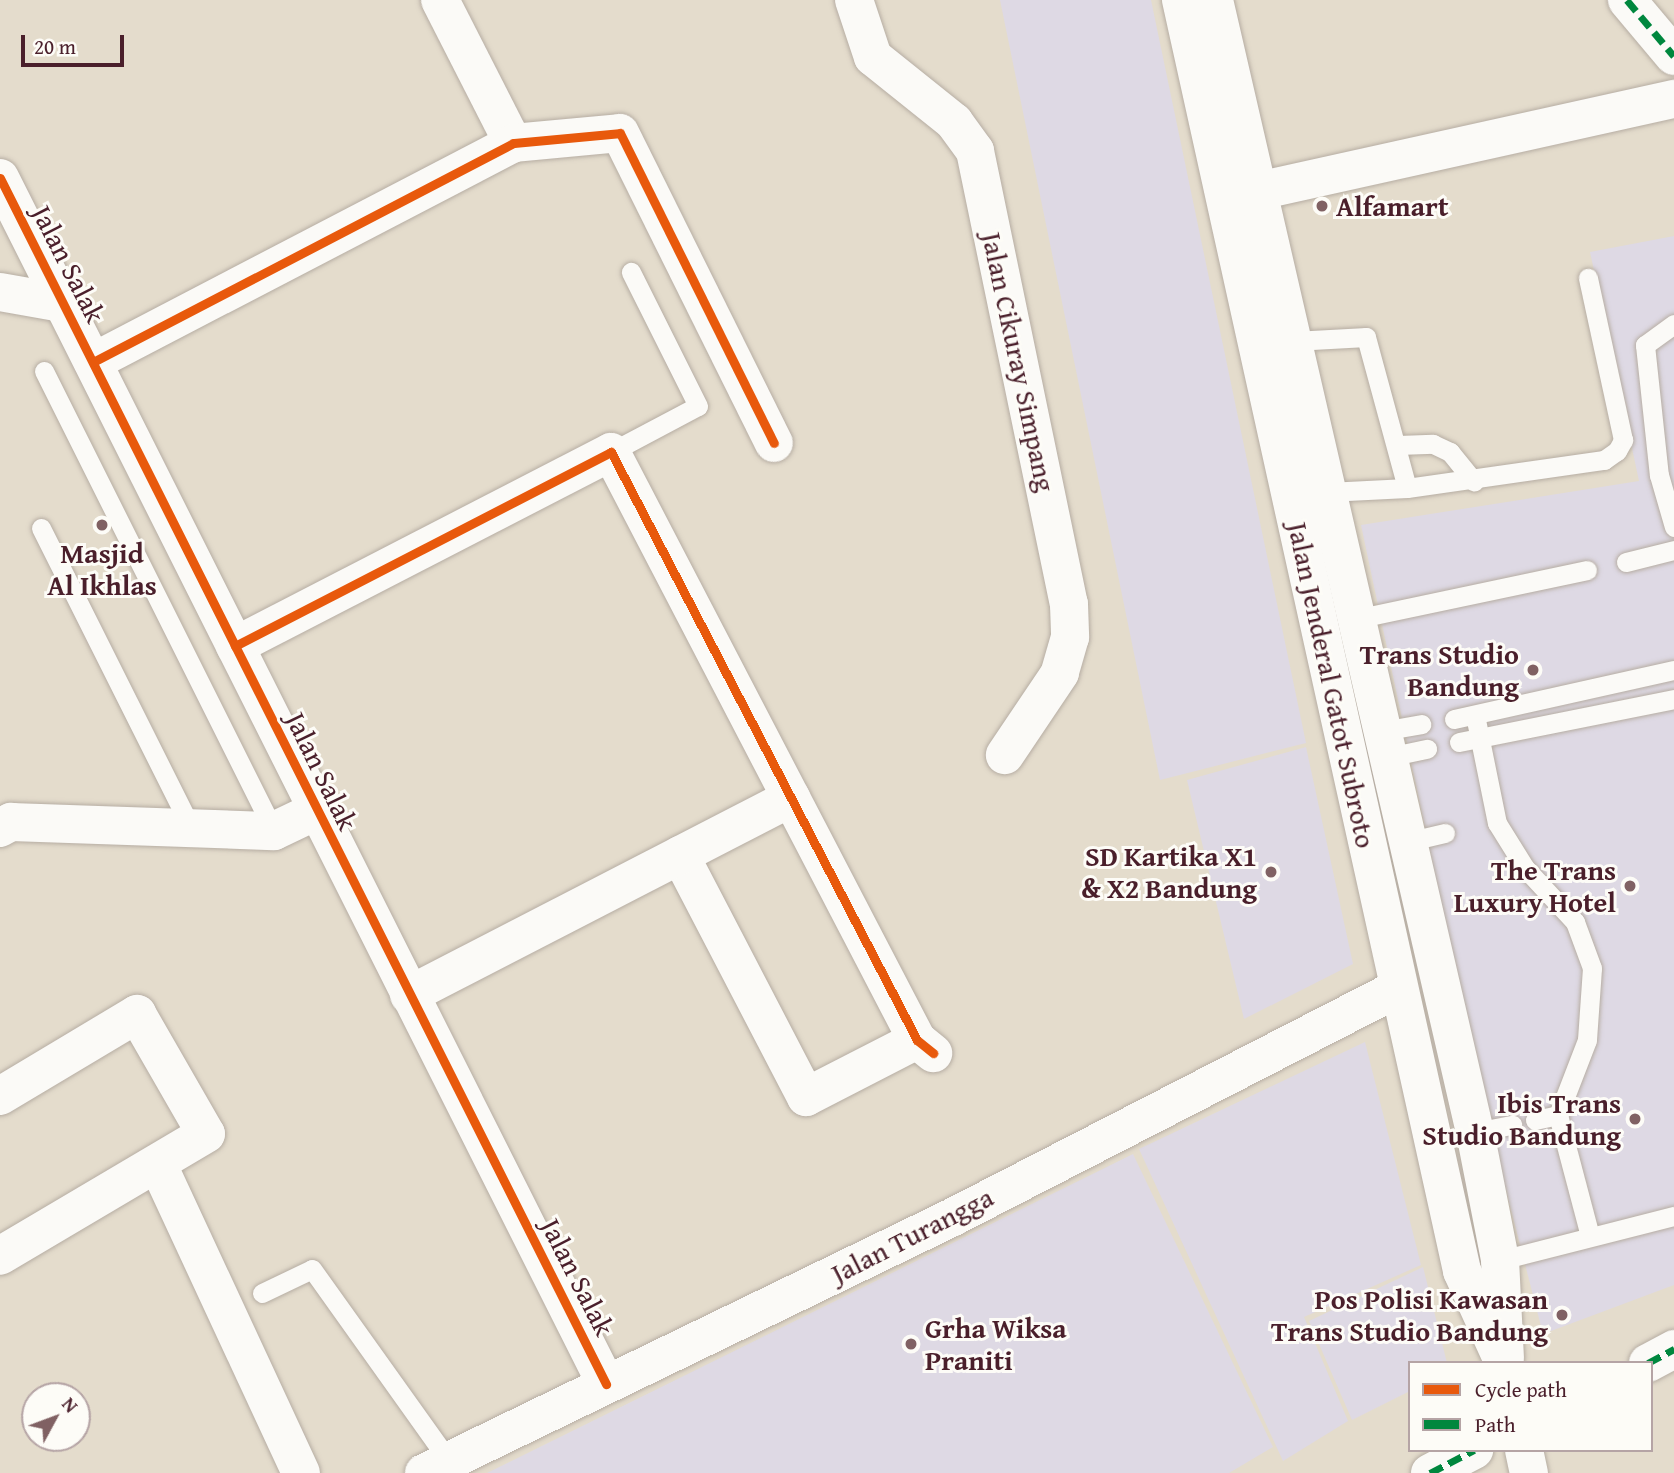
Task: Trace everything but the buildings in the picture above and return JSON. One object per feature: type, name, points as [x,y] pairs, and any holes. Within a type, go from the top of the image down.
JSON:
[{"type":"street","points":[[440,0],[513,143]]},
{"type":"street","name":"Jalan Cikuray Simpang","points":[[854,0],[873,57],[954,122],[975,151],[1066,591],[1070,637],[1060,673],[1005,755]]},
{"type":"street","name":"Jalan Jenderal Gatot Subroto","points":[[1181,0],[1396,989],[1462,1271],[1504,1361]]},
{"type":"street","name":"Jalan Jenderal Gatot Subroto","points":[[1214,0],[1475,1132],[1500,1260],[1505,1361]]},
{"type":"street","points":[[1627,0],[1674,57]]},
{"type":"street","points":[[1258,191],[1674,99]]},
{"type":"street","points":[[93,362],[513,143],[620,133],[774,443]]},
{"type":"street","name":"Jalan Salak","points":[[0,178],[606,1384]]},
{"type":"street","points":[[0,292],[62,303]]},
{"type":"street","points":[[235,646],[611,452],[791,798],[925,1047],[806,1097],[680,855]]},
{"type":"street","points":[[409,995],[791,798]]},
{"type":"street","points":[[0,828],[11,822],[193,833],[274,831],[316,811]]},
{"type":"street","name":"Jalan Turangga","points":[[436,1467],[953,1217],[1396,989]]},
{"type":"street","points":[[0,1096],[137,1014],[206,1134],[159,1167],[0,1256]]},
{"type":"street","points":[[159,1167],[301,1473]]},
{"type":"street","points":[[1652,1361],[1674,1349]]},
{"type":"street","points":[[1430,1473],[1470,1452]]},
{"type":"street","points":[[1524,1452],[1529,1473]]},
{"type":"lane","points":[[611,452],[698,406],[631,272]]},
{"type":"lane","points":[[1327,492],[1474,482],[1604,460],[1617,451],[1623,440],[1588,278]]},
{"type":"lane","points":[[1674,324],[1645,345],[1659,475],[1674,527]]},
{"type":"lane","points":[[1294,341],[1366,337],[1398,445],[1407,488]]},
{"type":"lane","points":[[44,371],[274,831]]},
{"type":"lane","points":[[1398,445],[1433,444],[1450,452],[1474,482]]},
{"type":"lane","points":[[41,528],[193,833]]},
{"type":"lane","points":[[1626,562],[1674,550]]},
{"type":"lane","points":[[1355,619],[1587,570]]},
{"type":"lane","points":[[1454,719],[1674,670]]},
{"type":"lane","points":[[1459,742],[1674,699]]},
{"type":"lane","points":[[1475,715],[1480,739],[1488,825],[1575,922],[1592,968],[1587,1040],[1558,1115],[1590,1236]]},
{"type":"lane","points":[[1385,744],[1421,724]]},
{"type":"lane","points":[[1385,744],[1427,749]]},
{"type":"lane","points":[[1406,842],[1445,833]]},
{"type":"lane","points":[[1535,1120],[1558,1115]]},
{"type":"lane","points":[[1475,1132],[1512,1125]]},
{"type":"lane","points":[[1462,1271],[1674,1216]]},
{"type":"lane","points":[[262,1293],[312,1269],[436,1467]]},
{"type":"shaded area","points":[[1000,0],[1151,0],[1306,743],[1160,780]]},
{"type":"shaded area","name":"Trans Studio Bandung","points":[[1674,236],[1674,1285],[1543,1334],[1482,1097],[1361,525],[1639,481],[1590,252]]},
{"type":"shaded area","name":"SD Kartika X1 & X2 Bandung","points":[[1306,747],[1353,964],[1244,1019],[1187,780]]},
{"type":"shaded area","points":[[1365,1042],[1421,1265],[1304,1317],[1348,1421],[1283,1461],[1139,1149]]},
{"type":"shaded area","points":[[1133,1154],[1273,1447],[1229,1473],[487,1473]]},
{"type":"shaded area","points":[[1423,1267],[1446,1361],[1408,1361],[1408,1392],[1352,1420],[1309,1321]]},
{"type":"marked path","points":[[1627,0],[1674,56]]},
{"type":"marked path","points":[[1652,1361],[1674,1349]]},
{"type":"marked path","points":[[1430,1473],[1470,1452]]},
{"type":"cycle path","points":[[93,362],[513,143],[620,133],[774,443]]},
{"type":"cycle path","points":[[0,178],[606,1384]]},
{"type":"cycle path","points":[[235,646],[611,452],[917,1040],[933,1053]]},
{"type":"place","name":"Alfamart","points":[[1322,206]]},
{"type":"place","name":"Masjid Al Ikhlas","points":[[102,525]]},
{"type":"place","name":"Trans Studio Bandung","points":[[1533,670]]},
{"type":"place","name":"SD Kartika X1 & X2 Bandung","points":[[1271,872]]},
{"type":"place","name":"The Trans Luxury Hotel","points":[[1630,886]]},
{"type":"place","name":"Ibis Trans Studio Bandung","points":[[1635,1119]]},
{"type":"place","name":"Pos Polisi Kawasan Trans Studio Bandung","points":[[1562,1315]]},
{"type":"place","name":"Grha Wiksa Praniti","points":[[911,1344]]}]
